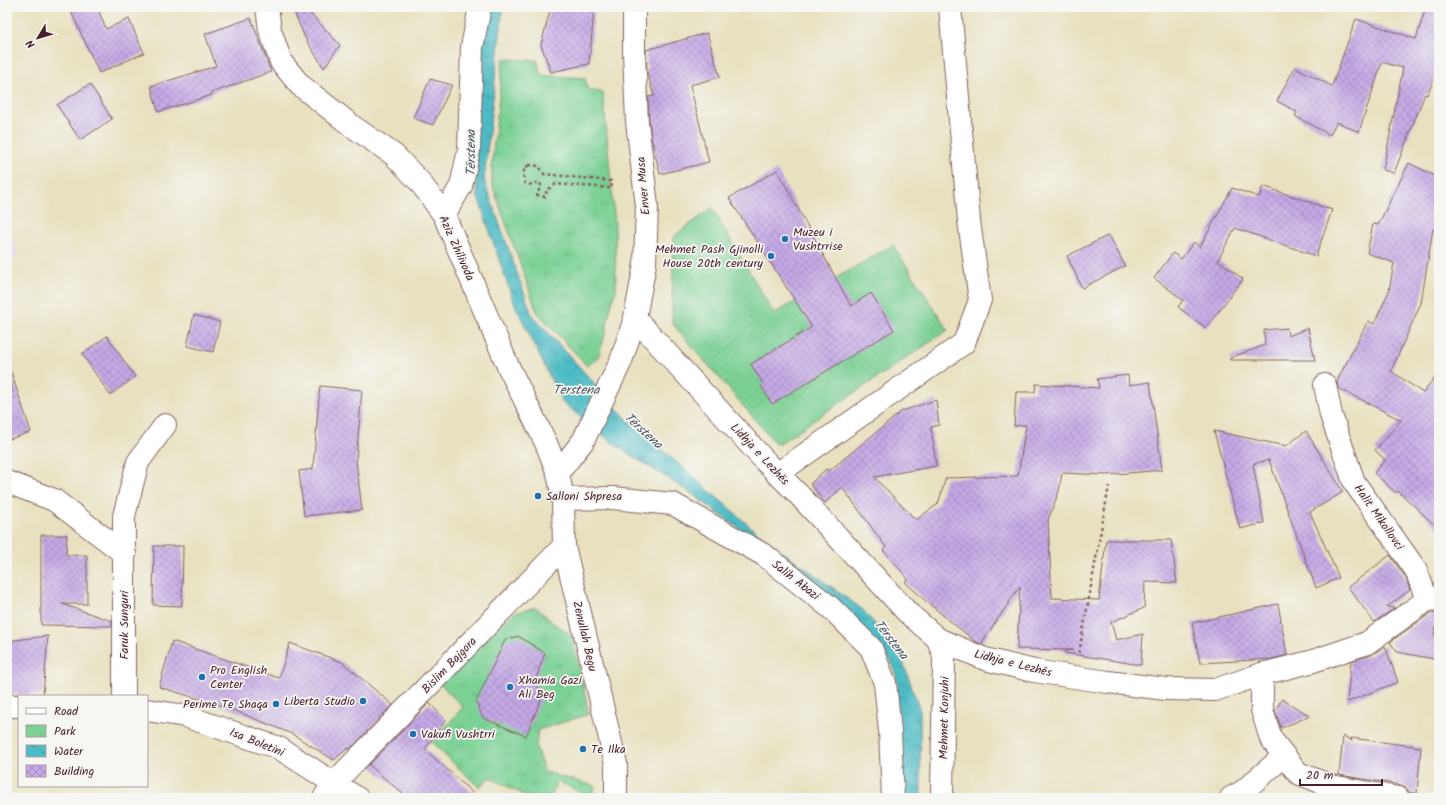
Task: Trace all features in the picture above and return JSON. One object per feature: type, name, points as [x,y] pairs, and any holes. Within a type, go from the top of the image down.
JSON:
[{"type":"street","name":"Aziz Zhilivoda","points":[[267,7],[270,30],[282,62],[300,85],[352,126],[394,155],[420,182],[444,215],[508,366],[546,443],[558,473]]},
{"type":"street","points":[[444,215],[461,186],[469,150],[472,48],[480,7]]},
{"type":"street","name":"Enver Musa","points":[[558,473],[583,441],[621,361],[635,318],[646,264],[646,206],[637,122],[634,7]]},
{"type":"street","points":[[777,474],[964,343],[980,300],[969,221],[950,7]]},
{"type":"street","name":"Lidhja e Lezhës","points":[[635,318],[777,474],[800,496],[908,613],[938,639],[985,659],[1034,671],[1074,677],[1166,689],[1215,690],[1262,674],[1310,662],[1367,643],[1433,599]]},
{"type":"street","name":"Halit Mikollovci","points":[[1325,384],[1331,415],[1354,482],[1416,570],[1433,599]]},
{"type":"street","name":"Faruk Sunguri","points":[[124,695],[124,516],[138,462],[165,425]]},
{"type":"street","name":"Zenullah Begu","points":[[558,473],[563,499],[564,546],[616,764],[616,798]]},
{"type":"street","points":[[10,483],[54,500],[124,554]]},
{"type":"street","name":"Salih Abazi","points":[[563,499],[613,498],[673,504],[764,555],[831,608],[871,648],[885,683],[890,731],[893,798]]},
{"type":"street","name":"Bislim Bajgora","points":[[329,791],[564,546]]},
{"type":"street","name":"Mehmet Konjuhi","points":[[938,639],[944,656],[942,798]]},
{"type":"street","points":[[1262,674],[1262,710],[1271,739],[1298,773],[1331,786],[1343,793],[1398,798]]},
{"type":"street","points":[[7,706],[18,706]]},
{"type":"street","name":"Isa Boletini","points":[[148,710],[185,716],[279,748],[329,791],[357,798]]},
{"type":"street","points":[[1231,798],[1242,792],[1284,756]]},
{"type":"path","points":[[529,165],[534,165],[539,166],[544,174],[596,180],[611,181],[612,188],[556,184],[547,190],[545,197],[537,195],[541,185],[538,182],[534,184],[525,183],[523,174],[525,168],[529,165]]},
{"type":"path","points":[[1074,677],[1109,486]]},
{"type":"shaded area","points":[[7,220],[18,257],[7,260]]},
{"type":"green space","points":[[503,59],[537,60],[541,75],[585,78],[587,89],[603,93],[615,225],[616,290],[598,358],[587,366],[537,312],[492,184],[492,162]]},
{"type":"green space","points":[[712,208],[774,314],[893,245],[948,330],[777,445],[672,323],[673,237]]},
{"type":"green space","points":[[536,607],[553,623],[572,635],[589,714],[538,730],[536,747],[544,772],[595,786],[591,798],[558,781],[550,798],[530,798],[489,777],[480,788],[432,743],[463,707],[440,684],[514,613]]},
{"type":"water","name":"Terstena","points":[[484,7],[503,7],[484,180],[532,315],[626,418],[760,535],[863,610],[901,656],[920,711],[921,798],[899,798],[897,679],[891,661],[836,600],[695,496],[614,444],[562,402],[513,301],[477,194],[474,116]]},
{"type":"building","points":[[69,7],[97,7],[106,29],[129,19],[144,53],[99,73]]},
{"type":"building","points":[[292,7],[304,7],[340,45],[324,68],[305,38]]},
{"type":"building","points":[[551,7],[576,7],[594,12],[589,64],[551,72],[541,45]]},
{"type":"building","points":[[1426,7],[1439,7],[1439,67],[1427,95],[1425,94],[1394,173],[1383,170],[1403,68],[1382,62],[1359,132],[1337,122],[1330,135],[1295,116],[1297,112],[1277,101],[1295,67],[1332,86],[1356,19],[1416,39]]},
{"type":"building","points":[[251,18],[271,72],[211,93],[212,95],[158,112],[151,86],[216,66],[205,34]]},
{"type":"building","points":[[707,33],[720,77],[690,85],[709,162],[660,174],[651,137],[649,121],[648,97],[654,96],[647,72],[646,50]]},
{"type":"building","points":[[430,79],[452,85],[433,125],[413,118]]},
{"type":"building","points":[[90,84],[112,119],[80,140],[57,105]]},
{"type":"building","points":[[1409,163],[1439,178],[1439,232],[1433,229],[1421,303],[1391,371],[1423,393],[1439,371],[1439,529],[1398,491],[1396,493],[1374,473],[1385,460],[1375,450],[1401,420],[1338,388],[1337,381],[1368,321],[1374,324],[1389,291],[1394,263],[1367,253],[1373,224],[1378,225]]},
{"type":"building","points":[[777,170],[851,306],[871,293],[894,330],[772,404],[761,386],[763,384],[751,364],[812,327],[729,198]]},
{"type":"building","points":[[1263,186],[1332,210],[1316,256],[1235,228],[1218,260],[1243,279],[1206,328],[1178,307],[1183,300],[1154,278],[1173,253],[1181,259],[1194,242],[1200,247],[1232,188],[1259,197]]},
{"type":"building","points":[[1109,235],[1125,266],[1082,288],[1067,256]]},
{"type":"building","points":[[194,315],[220,322],[213,352],[187,346]]},
{"type":"building","points":[[1287,328],[1288,336],[1308,328],[1315,360],[1230,360],[1230,358],[1265,345],[1264,330]]},
{"type":"building","points":[[107,336],[135,377],[110,395],[82,354]]},
{"type":"building","points":[[7,372],[11,372],[31,432],[7,440]]},
{"type":"building","points":[[1128,375],[1129,385],[1150,382],[1162,470],[1106,475],[1062,473],[1059,491],[1048,520],[1052,598],[1099,600],[1106,540],[1171,540],[1177,583],[1145,582],[1144,608],[1111,622],[1116,640],[1143,634],[1141,665],[1065,653],[1065,651],[1073,650],[1017,649],[1020,586],[981,644],[976,642],[905,582],[908,579],[883,550],[886,547],[842,487],[825,503],[810,484],[826,469],[829,471],[902,411],[936,400],[939,425],[931,427],[936,466],[874,477],[916,520],[938,504],[946,478],[1018,476],[1026,425],[1014,426],[1016,392],[1035,392],[1036,384],[1099,388],[1097,379]]},
{"type":"building","points":[[320,386],[362,390],[356,460],[362,510],[304,516],[299,471],[313,469]]},
{"type":"building","points":[[1214,431],[1286,446],[1306,431],[1343,492],[1310,512],[1339,578],[1316,588],[1269,460],[1253,464],[1264,523],[1240,529]]},
{"type":"building","points":[[41,535],[67,535],[66,555],[87,555],[87,604],[62,604],[112,621],[112,626],[41,625]]},
{"type":"building","points":[[154,546],[183,546],[182,606],[153,605]]},
{"type":"building","points":[[1390,555],[1406,578],[1410,590],[1387,607],[1395,608],[1374,622],[1348,587]]},
{"type":"building","points":[[1278,604],[1287,655],[1272,659],[1200,663],[1192,623]]},
{"type":"building","points":[[1431,613],[1439,614],[1434,635],[1439,637],[1439,660],[1397,652],[1390,642]]},
{"type":"building","points":[[48,636],[43,695],[7,694],[7,641]]},
{"type":"building","name":"Xhamia Gazi Ali Beg","points":[[518,636],[545,653],[534,684],[544,692],[526,736],[483,718],[476,702],[505,640]]},
{"type":"building","points":[[172,641],[279,678],[290,643],[342,662],[393,705],[350,749],[348,748],[334,760],[292,734],[226,707],[159,687]]},
{"type":"building","points":[[1385,646],[1398,682],[1347,702],[1351,661],[1371,655]]},
{"type":"building","points":[[1282,699],[1310,716],[1281,728],[1275,710]]},
{"type":"building","name":"Vakufi Vushtrri","points":[[429,703],[446,720],[425,749],[478,798],[408,798],[369,765]]},
{"type":"building","points":[[1343,736],[1352,741],[1351,738],[1421,747],[1417,794],[1409,792],[1406,788],[1395,784],[1339,775]]},
{"type":"place","name":"Muzeu i Vushtrrise","points":[[785,239]]},
{"type":"place","name":"Mehmet Pash Gjinolli House 20th century","points":[[771,256]]},
{"type":"place","name":"Salloni Shpresa","points":[[538,496]]},
{"type":"place","name":"Pro English Center","points":[[202,677]]},
{"type":"place","name":"Xhamia Gazi Ali Beg","points":[[510,687]]},
{"type":"place","name":"Liberta Studio","points":[[363,701]]},
{"type":"place","name":"Perime Te Shaqa","points":[[276,704]]},
{"type":"place","name":"Vakufi Vushtrri","points":[[413,734]]},
{"type":"place","name":"Te Ilka","points":[[583,749]]},
{"type":"water label","name":"Tërstena","points":[[470,153]]},
{"type":"water label","name":"Tërstena","points":[[644,430]]},
{"type":"water label","name":"Tërstena","points":[[892,639]]}]
